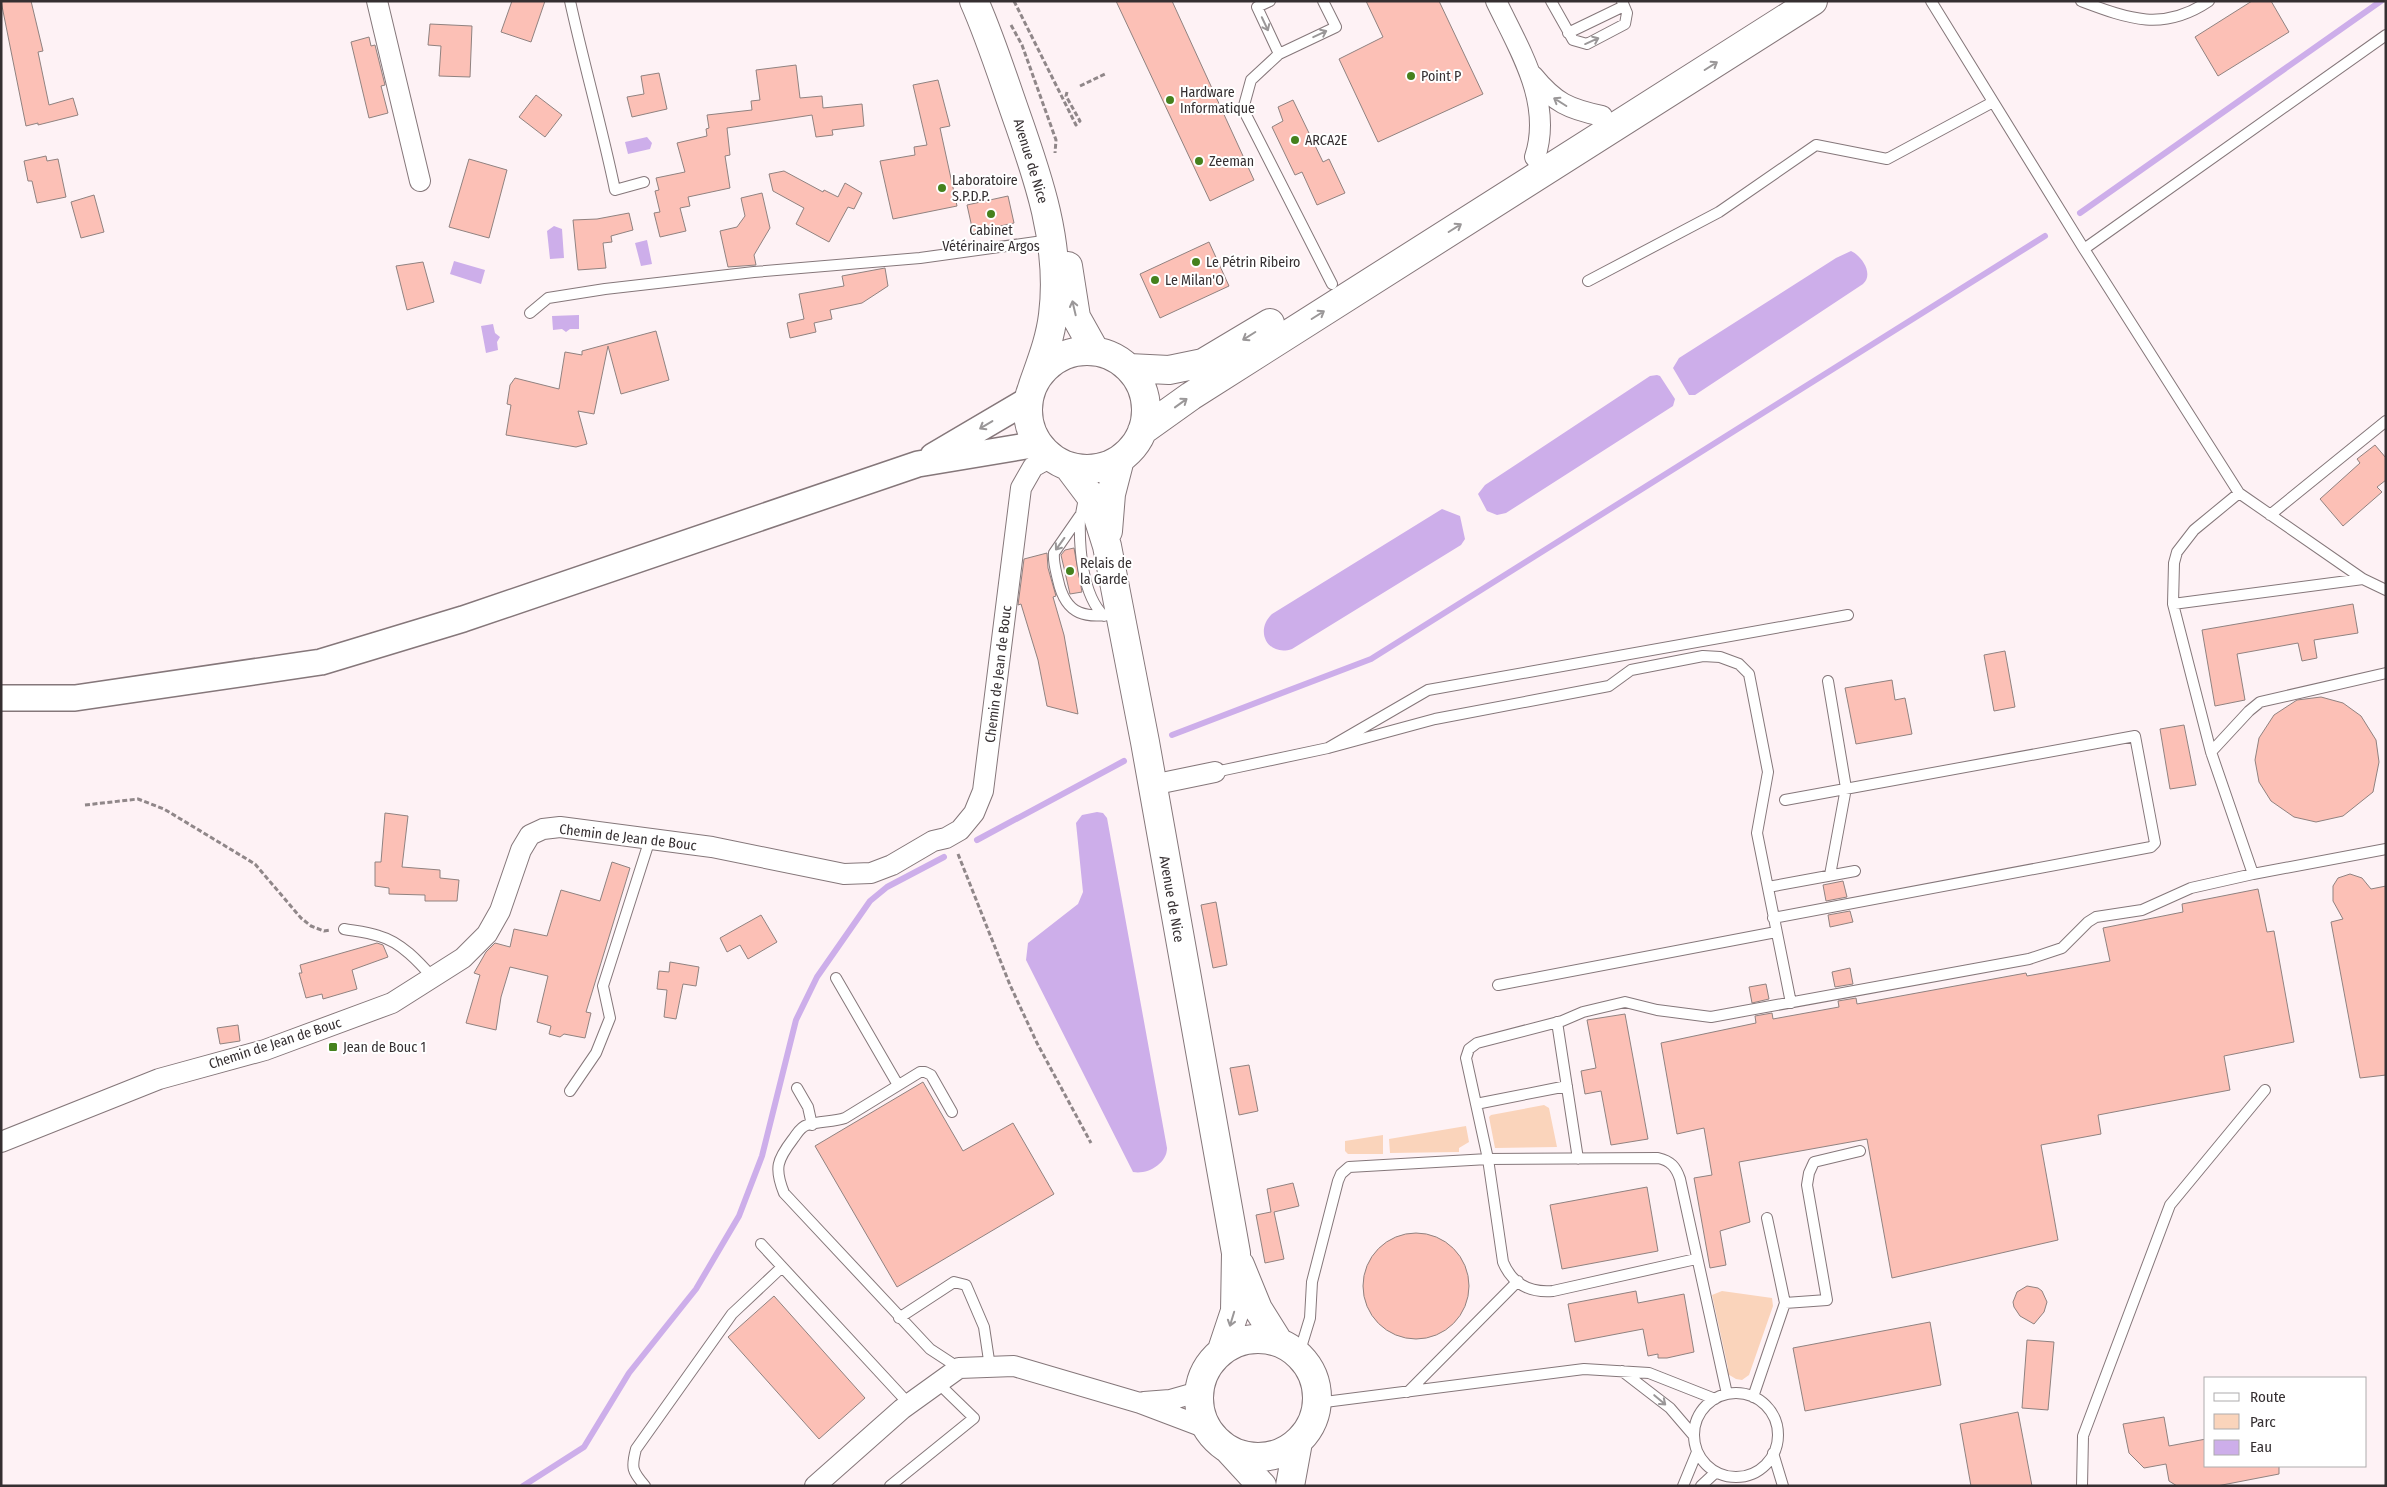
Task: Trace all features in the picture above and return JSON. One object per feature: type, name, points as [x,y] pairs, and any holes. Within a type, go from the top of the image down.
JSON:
[{"type":"main road","name":"Avenue de Nice","points":[[974,1],[1033,161],[1058,239],[1076,317],[1095,351]]},
{"type":"main road","name":"Avenue de Nice","points":[[989,1],[1050,180],[1058,239],[1053,315],[1046,347],[1030,392]]},
{"type":"main road","points":[[1129,368],[1169,370],[1202,363],[1602,116],[1778,1]]},
{"type":"main road","points":[[1142,431],[1190,396],[1813,1]]},
{"type":"main road","points":[[1095,351],[1114,356],[1129,368],[1139,382],[1145,397],[1146,414],[1142,431],[1133,447],[1120,459],[1104,467],[1086,469],[1060,463],[1028,423],[1030,392],[1048,365],[1070,352],[1095,351]]},
{"type":"main road","name":"Avenue de Nice","points":[[1120,459],[1111,494],[1107,546],[1112,615],[1146,748],[1236,1253],[1258,1309],[1288,1348]]},
{"type":"main road","name":"Avenue de Nice","points":[[1060,463],[1092,498],[1107,546]]},
{"type":"main road","name":"Avenue de Nice","points":[[1222,1350],[1234,1311],[1236,1253]]},
{"type":"main road","points":[[1228,1449],[1245,1456],[1264,1457],[1282,1452],[1298,1442],[1312,1425],[1317,1403],[1316,1385],[1310,1368],[1288,1348],[1249,1339],[1222,1350],[1209,1364],[1198,1392],[1196,1405],[1206,1428],[1262,1486]]},
{"type":"main road","points":[[1290,1486],[1298,1442]]},
{"type":"street","points":[[377,1],[420,181]]},
{"type":"street","points":[[1496,1],[1529,70],[1536,93],[1540,118],[1540,136],[1535,157]]},
{"type":"street","points":[[1529,70],[1556,100],[1580,111],[1602,116]]},
{"type":"street","points":[[1,698],[75,698],[321,662],[463,619],[918,464],[1030,392]]},
{"type":"street","points":[[918,464],[1060,463]]},
{"type":"street","name":"Chemin de Jean de Bouc","points":[[1,1142],[158,1079],[265,1050],[392,1003],[434,979],[463,958],[487,934],[500,911],[520,850],[530,835],[543,829],[560,827],[712,847],[844,874],[871,873],[892,865],[933,841],[960,830],[974,812],[983,791],[1021,488],[1033,467],[1060,463]]},
{"type":"street","points":[[1152,785],[1215,772]]},
{"type":"street","points":[[815,1486],[910,1404],[960,1368],[1014,1366],[1140,1403],[1206,1428]]},
{"type":"street","points":[[1140,1403],[1170,1400],[1198,1392]]},
{"type":"lane","points":[[570,1],[583,60],[601,124],[615,190],[644,182]]},
{"type":"lane","points":[[1270,1],[1257,7],[1279,54]]},
{"type":"lane","points":[[1323,1],[1336,27],[1279,54],[1250,80],[1243,108],[1332,284]]},
{"type":"lane","points":[[1551,1],[1568,33],[1573,40],[1586,44],[1624,24],[1627,13],[1623,4],[1568,33]]},
{"type":"lane","points":[[1931,1],[2084,249],[2239,493],[2363,579],[2386,590]]},
{"type":"lane","points":[[2081,1],[2123,17],[2151,21],[2168,20],[2192,13],[2209,1]]},
{"type":"lane","points":[[2084,249],[2386,35]]},
{"type":"lane","points":[[1588,281],[1719,212],[1816,145],[1888,159],[1993,102]]},
{"type":"lane","points":[[530,313],[548,298],[605,289],[754,272],[920,258],[1058,239]]},
{"type":"lane","points":[[2270,515],[2386,421]]},
{"type":"lane","points":[[1060,463],[1084,501],[1081,514],[1080,550],[1091,600],[1112,615]]},
{"type":"lane","points":[[2239,493],[2194,530],[2177,552],[2174,563],[2173,604],[2211,752],[2253,874]]},
{"type":"lane","points":[[1081,514],[1054,553],[1061,594],[1067,604],[1077,612],[1093,617],[1112,615]]},
{"type":"lane","points":[[2173,604],[2363,579]]},
{"type":"lane","points":[[1328,748],[1428,690],[1848,615]]},
{"type":"lane","points":[[1215,772],[1328,748],[1435,719],[1609,686],[1631,670],[1703,656],[1720,657],[1739,664],[1749,674],[1768,772],[1757,833],[1790,1003]]},
{"type":"lane","points":[[2211,752],[2260,702],[2386,673]]},
{"type":"lane","points":[[1828,681],[1846,788],[1830,874]]},
{"type":"lane","points":[[1773,918],[2151,847],[2155,843],[2135,736],[1785,800]]},
{"type":"lane","points":[[570,1091],[596,1053],[610,1018],[603,986],[650,839]]},
{"type":"lane","points":[[1696,1259],[1553,1291],[1532,1291],[1518,1281],[1507,1270],[1503,1262],[1488,1159],[1466,1058],[1472,1045],[1557,1022],[1583,1012],[1624,1002],[1657,1010],[1711,1017],[2052,953],[2062,948],[2088,922],[2096,917],[2142,910],[2190,888],[2386,849]]},
{"type":"lane","points":[[1768,887],[1830,874],[1855,871]]},
{"type":"lane","points":[[344,929],[380,936],[393,942],[415,958],[434,979]]},
{"type":"lane","points":[[1498,985],[1776,932]]},
{"type":"lane","points":[[836,978],[898,1084]]},
{"type":"lane","points":[[1557,1022],[1578,1159]]},
{"type":"lane","points":[[952,1112],[931,1075],[920,1072],[845,1118],[800,1129],[780,1156],[777,1167],[784,1193],[930,1349],[960,1368]]},
{"type":"lane","points":[[1476,1104],[1567,1086]]},
{"type":"lane","points":[[797,1088],[808,1107],[812,1125]]},
{"type":"lane","points":[[2082,1486],[2083,1436],[2170,1205],[2265,1090]]},
{"type":"lane","points":[[1786,1302],[1827,1300],[1807,1185],[1809,1173],[1814,1162],[1860,1151]]},
{"type":"lane","points":[[1288,1348],[1310,1318],[1311,1288],[1321,1242],[1338,1181],[1344,1169],[1355,1165],[1488,1159],[1658,1158],[1667,1160],[1673,1165],[1680,1179],[1727,1394]]},
{"type":"lane","points":[[1753,1397],[1786,1302],[1767,1218]]},
{"type":"lane","points":[[761,1244],[910,1404]]},
{"type":"lane","points":[[646,1486],[636,1475],[631,1465],[636,1448],[732,1314],[782,1267]]},
{"type":"lane","points":[[1408,1392],[1518,1281]]},
{"type":"lane","points":[[899,1318],[954,1282],[966,1285],[984,1327],[990,1366]]},
{"type":"lane","points":[[1317,1403],[1584,1369],[1649,1373],[1716,1399]]},
{"type":"lane","points":[[1622,1370],[1670,1408],[1694,1436],[1698,1452],[1705,1464],[1716,1472],[1736,1477],[1748,1476],[1758,1470],[1774,1453],[1777,1441],[1777,1427],[1772,1415],[1764,1404],[1753,1397],[1727,1394],[1716,1399],[1700,1415],[1694,1436]]},
{"type":"lane","points":[[890,1486],[974,1418],[938,1383]]},
{"type":"lane","points":[[1683,1486],[1698,1452]]},
{"type":"lane","points":[[1774,1453],[1783,1486]]},
{"type":"lane","points":[[1701,1486],[1716,1472]]},
{"type":"lane","points":[[1736,1477],[1744,1486]]},
{"type":"path","points":[[1014,1],[1076,125],[1080,121],[1066,96],[1067,92]]},
{"type":"path","points":[[1009,22],[1022,45],[1056,140],[1053,159]]},
{"type":"path","points":[[1080,86],[1107,73]]},
{"type":"path","points":[[84,805],[138,799],[164,809],[255,864],[301,918],[312,926],[324,931],[344,929]]},
{"type":"path","points":[[950,835],[1010,985],[1037,1043],[1091,1143]]},
{"type":"green space","points":[[1544,1105],[1549,1108],[1557,1147],[1495,1148],[1489,1117],[1491,1115]]},
{"type":"green space","points":[[1466,1126],[1469,1142],[1459,1148],[1459,1152],[1390,1153],[1389,1139]]},
{"type":"green space","points":[[1383,1135],[1383,1154],[1348,1154],[1345,1151],[1345,1141]]},
{"type":"green space","points":[[1722,1291],[1772,1298],[1773,1306],[1749,1375],[1742,1380],[1726,1373],[1728,1368],[1712,1295]]},
{"type":"water","points":[[647,137],[652,143],[650,149],[628,154],[625,142]]},
{"type":"water","points":[[554,226],[562,229],[564,258],[550,259],[547,231]]},
{"type":"water","points":[[647,240],[652,264],[641,266],[635,243]]},
{"type":"water","points":[[1851,251],[1863,261],[1867,270],[1866,280],[1863,284],[1695,395],[1689,395],[1673,368],[1679,358],[1836,258]]},
{"type":"water","points":[[454,261],[485,270],[481,284],[450,274]]},
{"type":"water","points":[[579,315],[579,329],[570,329],[566,332],[562,329],[553,330],[552,316]]},
{"type":"water","points":[[493,324],[495,333],[500,337],[497,342],[498,350],[486,353],[481,326]]},
{"type":"water","points":[[1650,376],[1660,376],[1675,399],[1673,406],[1506,513],[1497,515],[1487,511],[1478,494],[1485,485]]},
{"type":"water","points":[[1442,509],[1460,516],[1465,539],[1461,545],[1292,649],[1276,649],[1266,641],[1264,628],[1272,614]]},
{"type":"water","points":[[1097,812],[1103,813],[1107,818],[1167,1148],[1164,1159],[1155,1167],[1144,1172],[1133,1172],[1026,960],[1028,943],[1078,904],[1083,892],[1076,823],[1082,815]]},
{"type":"building","points":[[1,1],[31,1],[43,51],[38,52],[49,105],[73,98],[78,115],[38,125],[38,123],[26,126]]},
{"type":"building","points":[[512,1],[545,1],[531,42],[501,32]]},
{"type":"building","points":[[1116,1],[1172,1],[1254,180],[1210,201]]},
{"type":"building","name":"Point P","points":[[1366,1],[1439,1],[1483,94],[1378,142],[1339,59],[1383,37]]},
{"type":"building","points":[[2252,1],[2271,1],[2289,32],[2218,76],[2195,37]]},
{"type":"building","points":[[430,24],[472,26],[470,77],[439,76],[441,46],[428,45]]},
{"type":"building","points":[[369,37],[371,46],[375,45],[385,85],[381,86],[388,113],[369,118],[351,42]]},
{"type":"building","points":[[796,65],[800,98],[822,96],[823,108],[862,104],[864,126],[832,130],[833,135],[816,137],[812,115],[727,128],[730,155],[725,156],[730,188],[688,197],[690,206],[680,208],[686,231],[660,237],[654,213],[660,212],[655,191],[659,190],[656,178],[685,172],[677,143],[707,136],[706,129],[709,128],[707,115],[752,110],[751,101],[760,100],[756,70]]},
{"type":"building","points":[[659,73],[667,109],[632,117],[627,97],[644,94],[641,76]]},
{"type":"building","points":[[938,80],[950,126],[940,128],[957,206],[893,219],[880,161],[915,155],[914,147],[927,145],[913,85]]},
{"type":"building","points":[[536,95],[562,115],[545,137],[519,117]]},
{"type":"building","name":"ARCA2E","points":[[1293,100],[1323,162],[1329,159],[1345,193],[1317,205],[1302,172],[1295,175],[1272,127],[1283,121],[1278,107]]},
{"type":"building","points":[[46,156],[47,161],[58,159],[66,197],[37,203],[32,181],[28,181],[24,161]]},
{"type":"building","points":[[469,159],[507,170],[489,238],[449,227]]},
{"type":"building","points":[[784,171],[823,192],[824,190],[838,197],[845,183],[862,193],[854,209],[848,207],[829,242],[796,224],[804,208],[773,191],[769,174]]},
{"type":"building","points":[[762,193],[770,228],[754,255],[756,265],[728,267],[720,231],[737,227],[745,216],[741,198]]},
{"type":"building","points":[[94,195],[104,232],[81,238],[71,202]]},
{"type":"building","name":"Cabinet Vétérinaire Argos","points":[[1008,196],[1014,223],[973,232],[967,205]]},
{"type":"building","points":[[629,213],[633,230],[611,236],[612,242],[603,243],[606,268],[578,270],[573,220],[597,219]]},
{"type":"building","points":[[1209,242],[1229,286],[1160,318],[1140,274]]},
{"type":"building","points":[[423,262],[434,302],[407,310],[396,266]]},
{"type":"building","points":[[885,268],[888,286],[862,303],[830,310],[832,319],[814,323],[816,332],[790,338],[787,323],[804,319],[799,294],[844,286],[842,276]]},
{"type":"building","points":[[656,331],[669,380],[621,394],[608,346],[594,414],[578,411],[587,444],[576,447],[506,435],[511,405],[507,404],[510,385],[515,378],[559,389],[565,352],[582,355],[582,351]]},
{"type":"building","points":[[2375,445],[2386,458],[2386,480],[2377,487],[2382,492],[2343,526],[2320,499],[2360,463],[2357,459]]},
{"type":"building","points":[[1074,548],[1082,592],[1070,594],[1061,555],[1065,550]]},
{"type":"building","points":[[1047,553],[1048,568],[1056,596],[1053,597],[1064,635],[1078,714],[1047,706],[1038,660],[1021,604],[1018,605],[1024,559]]},
{"type":"building","points":[[2353,604],[2358,633],[2314,640],[2317,658],[2302,661],[2298,643],[2237,654],[2245,700],[2215,706],[2202,630]]},
{"type":"building","points":[[2005,651],[2015,707],[1994,711],[1984,655]]},
{"type":"building","points":[[1892,680],[1895,700],[1905,698],[1912,734],[1856,744],[1845,688]]},
{"type":"building","points":[[2321,697],[2343,703],[2361,716],[2376,740],[2379,762],[2373,792],[2343,816],[2316,822],[2294,817],[2271,801],[2259,782],[2255,760],[2259,738],[2274,715],[2297,700]]},
{"type":"building","points":[[2184,725],[2196,785],[2170,789],[2160,729]]},
{"type":"building","points":[[385,813],[408,816],[402,867],[440,870],[440,878],[459,880],[457,901],[425,901],[425,895],[389,894],[389,888],[375,886],[375,862],[381,862]]},
{"type":"building","points":[[612,862],[630,868],[586,1012],[591,1013],[585,1038],[564,1034],[560,1037],[549,1034],[551,1026],[537,1022],[548,976],[510,967],[501,997],[496,1030],[466,1023],[480,975],[474,973],[486,952],[495,943],[510,947],[514,929],[547,936],[561,890],[600,901]]},
{"type":"building","points":[[2350,874],[2362,878],[2371,889],[2386,886],[2386,1075],[2360,1078],[2331,922],[2343,919],[2333,901],[2333,886],[2338,878]]},
{"type":"building","points":[[1843,881],[1847,897],[1826,901],[1823,885]]},
{"type":"building","points":[[2258,889],[2267,932],[2274,931],[2294,1042],[2224,1056],[2230,1090],[2098,1115],[2101,1134],[2041,1145],[2058,1240],[1892,1278],[1867,1139],[1739,1162],[1750,1222],[1720,1231],[1726,1265],[1710,1268],[1694,1178],[1712,1175],[1704,1128],[1677,1134],[1661,1043],[1756,1023],[1755,1016],[1772,1013],[1773,1019],[1839,1007],[1838,1001],[1856,998],[1857,1004],[2026,973],[2027,976],[2110,961],[2103,928],[2183,912],[2182,904]]},
{"type":"building","points":[[1216,902],[1227,965],[1213,968],[1201,905]]},
{"type":"building","points":[[1850,911],[1853,922],[1830,927],[1828,915]]},
{"type":"building","points":[[761,915],[777,942],[748,959],[740,945],[727,952],[720,938]]},
{"type":"building","points":[[377,943],[383,945],[388,957],[352,970],[357,989],[323,999],[322,994],[306,998],[299,973],[302,973],[300,965]]},
{"type":"building","points":[[670,962],[699,967],[696,986],[683,984],[676,1019],[664,1017],[667,990],[657,989],[659,971],[669,972]]},
{"type":"building","points":[[1850,968],[1853,984],[1835,987],[1832,972]]},
{"type":"building","points":[[1766,984],[1769,999],[1752,1003],[1749,987]]},
{"type":"building","points":[[1625,1014],[1648,1139],[1611,1145],[1601,1091],[1585,1094],[1581,1071],[1596,1068],[1587,1020]]},
{"type":"building","points":[[238,1025],[240,1041],[220,1044],[217,1028]]},
{"type":"building","points":[[1249,1065],[1258,1111],[1239,1115],[1230,1068]]},
{"type":"building","points":[[923,1082],[963,1151],[1013,1123],[1054,1194],[897,1287],[815,1146]]},
{"type":"building","points":[[1293,1183],[1299,1206],[1274,1212],[1284,1259],[1265,1263],[1256,1215],[1271,1212],[1267,1189]]},
{"type":"building","points":[[1647,1187],[1658,1251],[1562,1269],[1550,1205]]},
{"type":"building","points":[[1416,1233],[1436,1237],[1453,1249],[1465,1266],[1469,1286],[1465,1306],[1453,1323],[1436,1335],[1416,1339],[1396,1335],[1379,1323],[1367,1306],[1363,1286],[1367,1266],[1379,1249],[1396,1237]]},
{"type":"building","points":[[2027,1286],[2038,1288],[2042,1291],[2047,1302],[2044,1312],[2034,1324],[2020,1316],[2013,1302],[2017,1292]]},
{"type":"building","points":[[1636,1291],[1638,1303],[1684,1294],[1694,1352],[1667,1358],[1658,1358],[1658,1354],[1648,1356],[1643,1329],[1575,1342],[1568,1304]]},
{"type":"building","points":[[774,1296],[865,1398],[819,1439],[728,1337]]},
{"type":"building","points":[[1930,1322],[1941,1385],[1805,1411],[1793,1348]]},
{"type":"building","points":[[2027,1340],[2054,1342],[2048,1410],[2022,1408]]},
{"type":"building","points":[[2018,1412],[2032,1486],[1971,1486],[1960,1424]]},
{"type":"building","points":[[2164,1417],[2169,1446],[2204,1439],[2204,1467],[2279,1467],[2279,1474],[2217,1486],[2177,1486],[2169,1481],[2166,1464],[2144,1468],[2129,1453],[2123,1424]]},
{"type":"waterway","points":[[2080,213],[2381,1]]},
{"type":"waterway","points":[[1172,735],[1371,659],[2045,236]]},
{"type":"waterway","points":[[977,840],[1124,761]]},
{"type":"waterway","points":[[523,1486],[584,1447],[629,1373],[696,1289],[739,1216],[762,1156],[796,1020],[817,977],[870,901],[887,887],[944,857]]},
{"type":"place","name":"Point P","points":[[1411,76]]},
{"type":"place","name":"Hardware Informatique","points":[[1170,100]]},
{"type":"place","name":"ARCA2E","points":[[1295,140]]},
{"type":"place","name":"Zeeman","points":[[1199,161]]},
{"type":"place","name":"Laboratoire S.P.D.P.","points":[[942,188]]},
{"type":"place","name":"Cabinet Vétérinaire Argos","points":[[991,214]]},
{"type":"place","name":"Le Pétrin Ribeiro","points":[[1196,262]]},
{"type":"place","name":"Le Milan'O","points":[[1155,280]]},
{"type":"place","name":"Relais de la Garde","points":[[1070,571]]},
{"type":"place","name":"Jean de Bouc 1","points":[[333,1047]]}]
